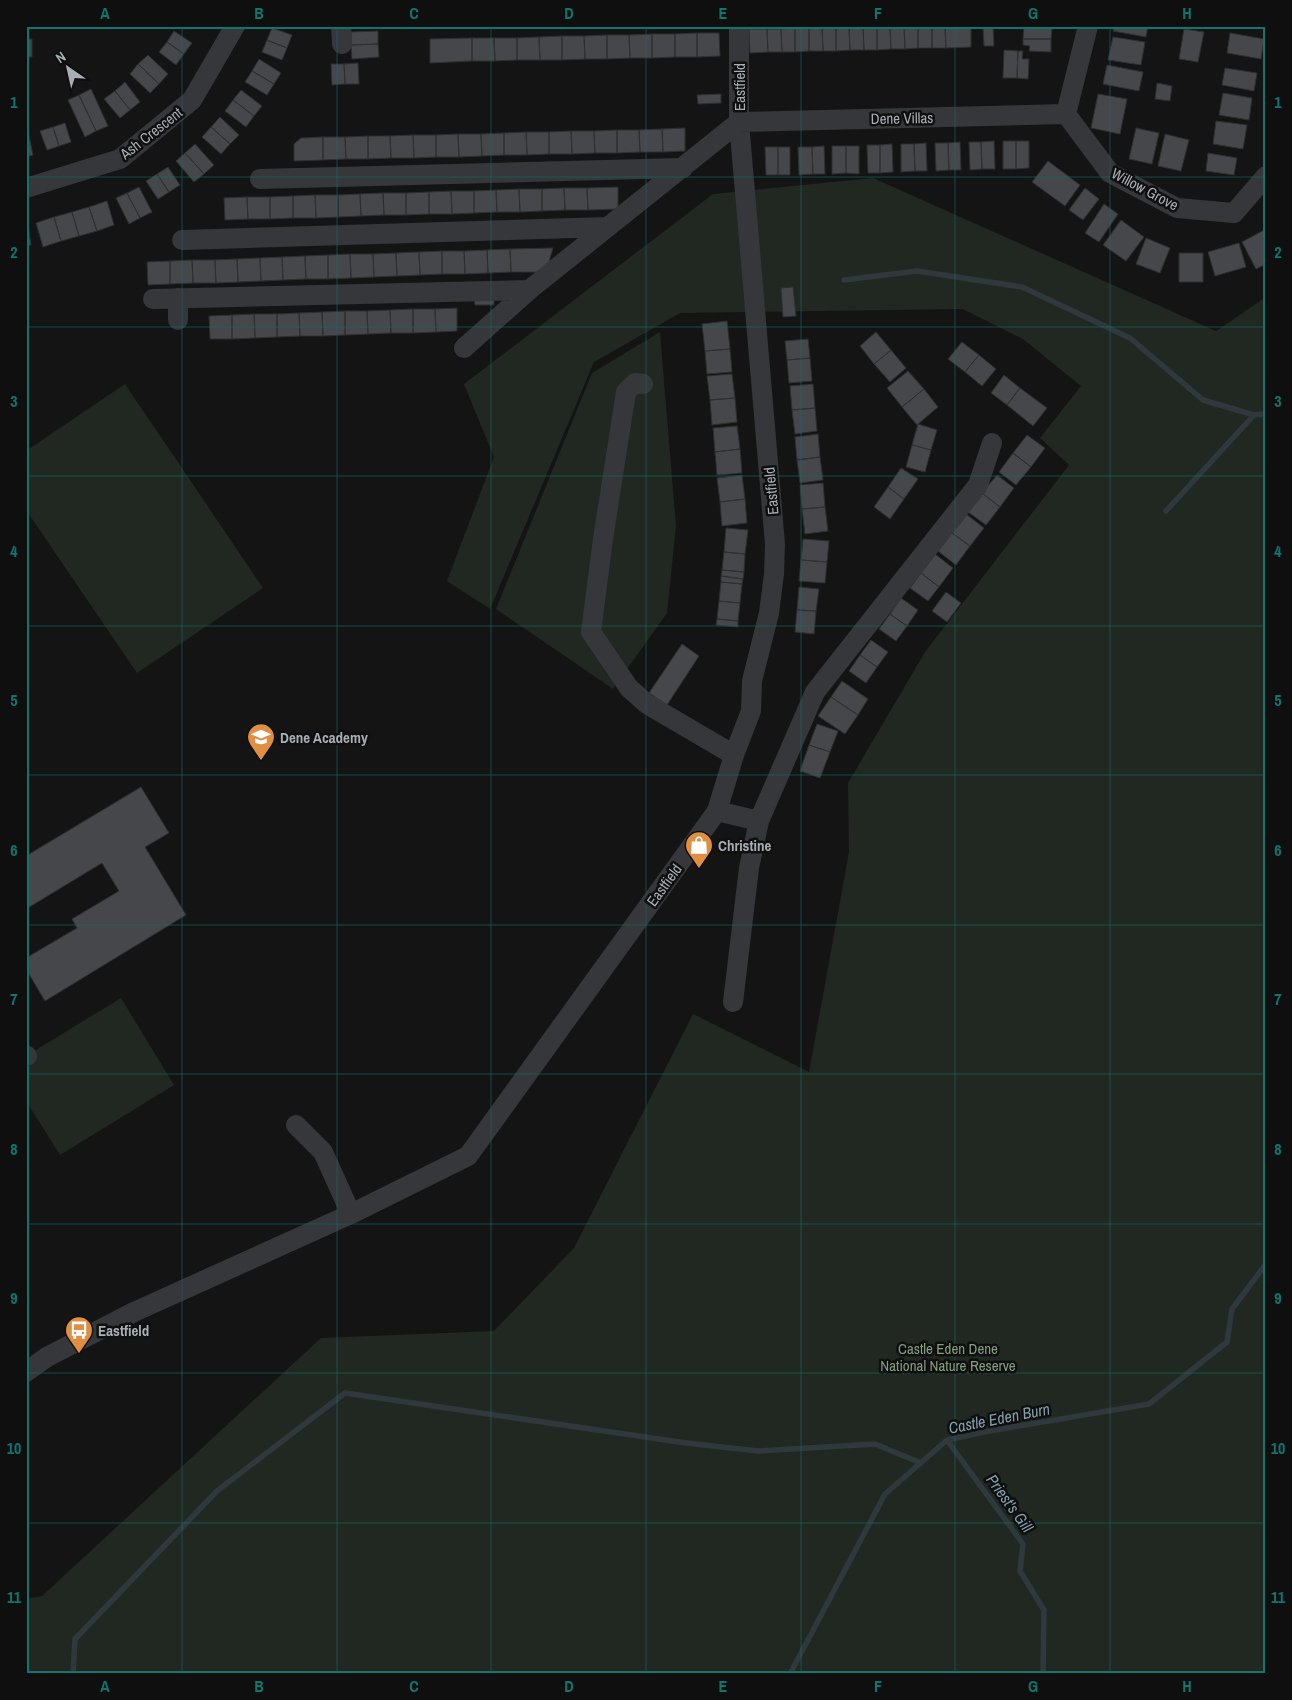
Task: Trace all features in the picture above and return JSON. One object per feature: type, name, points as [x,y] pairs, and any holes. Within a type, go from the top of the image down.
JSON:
[{"type":"street","name":"Ash Crescent","points":[[26,188],[120,159],[192,100],[235,26]]},
{"type":"street","name":"Eastfield","points":[[26,1372],[48,1357],[134,1312],[351,1214],[468,1156],[717,812],[734,755],[751,711],[752,681],[769,614],[774,574],[775,544],[739,122],[739,26]]},
{"type":"street","points":[[1066,114],[1088,26]]},
{"type":"street","name":"Dene Villas","points":[[739,122],[1066,114]]},
{"type":"street","name":"Willow Grove","points":[[1066,114],[1110,173],[1177,208],[1234,213],[1266,176]]},
{"type":"street","points":[[464,348],[529,290],[739,122]]},
{"type":"street","points":[[260,179],[683,168]]},
{"type":"street","points":[[182,240],[608,227]]},
{"type":"street","points":[[152,299],[529,290]]},
{"type":"street","points":[[178,298],[178,320]]},
{"type":"street","points":[[643,384],[635,383],[626,392],[603,539],[591,632],[629,688],[647,704],[734,755]]},
{"type":"street","points":[[733,1002],[749,868],[759,821],[815,692],[978,486],[992,443]]},
{"type":"street","points":[[717,812],[759,821]]},
{"type":"street","points":[[296,1125],[323,1152],[351,1214]]},
{"type":"green space","name":"Castle Eden Dene National Nature Reserve","points":[[873,178],[1216,331],[1266,297],[1266,1674],[26,1674],[26,1599],[42,1596],[321,1338],[494,1331],[574,1248],[693,1014],[809,1072],[849,852],[848,783],[925,652],[1069,465],[1040,438],[1081,386],[1023,339],[963,309],[680,313],[594,362],[490,609],[447,581],[494,457],[464,384],[713,194]]},
{"type":"green space","points":[[660,332],[676,526],[667,613],[613,689],[496,609],[592,373]]},
{"type":"green space","points":[[125,384],[263,588],[137,673],[26,510],[26,451]]},
{"type":"green space","points":[[121,998],[174,1085],[60,1155],[26,1101],[26,1056]]},
{"type":"building","points":[[863,26],[877,26],[877,50],[864,50]]},
{"type":"building","points":[[863,26],[864,50],[850,50],[849,27]]},
{"type":"building","points":[[877,26],[890,26],[891,49],[877,50]]},
{"type":"building","points":[[890,26],[904,26],[905,49],[891,49]]},
{"type":"building","points":[[904,26],[918,26],[918,48],[905,49]]},
{"type":"building","points":[[918,26],[932,26],[932,48],[918,48]]},
{"type":"building","points":[[932,26],[945,26],[946,48],[932,48]]},
{"type":"building","points":[[945,26],[971,26],[971,47],[946,48]]},
{"type":"building","points":[[1114,26],[1148,26],[1146,37],[1113,31]]},
{"type":"building","points":[[822,27],[836,27],[836,51],[823,51]]},
{"type":"building","points":[[822,27],[823,51],[809,51],[809,28]]},
{"type":"building","points":[[836,27],[849,27],[850,50],[836,51]]},
{"type":"building","points":[[983,27],[993,27],[994,46],[984,46]]},
{"type":"building","points":[[1024,27],[1052,28],[1051,39],[1023,39]]},
{"type":"building","points":[[272,28],[292,35],[287,48],[267,40]]},
{"type":"building","points":[[795,28],[809,28],[809,51],[795,52]]},
{"type":"building","points":[[795,28],[795,52],[782,52],[781,29]]},
{"type":"building","points":[[749,29],[767,29],[768,52],[750,53]]},
{"type":"building","points":[[767,29],[781,29],[782,52],[768,52]]},
{"type":"building","points":[[1184,29],[1204,32],[1198,62],[1179,59]]},
{"type":"building","points":[[174,31],[192,43],[184,54],[167,42]]},
{"type":"building","points":[[378,31],[378,44],[351,45],[351,32]]},
{"type":"building","points":[[697,33],[719,33],[720,56],[697,57]]},
{"type":"building","points":[[697,33],[697,57],[675,57],[675,34]]},
{"type":"building","points":[[1230,33],[1264,39],[1261,59],[1227,53]]},
{"type":"building","points":[[652,34],[675,34],[675,57],[652,58]]},
{"type":"building","points":[[652,34],[652,58],[630,58],[629,35]]},
{"type":"building","points":[[607,35],[629,35],[630,58],[607,59]]},
{"type":"building","points":[[607,35],[607,59],[585,59],[584,36]]},
{"type":"building","points":[[562,36],[584,36],[585,59],[562,60]]},
{"type":"building","points":[[562,36],[562,60],[540,60],[539,37]]},
{"type":"building","points":[[539,37],[540,60],[517,60],[517,38]]},
{"type":"building","points":[[1113,37],[1145,42],[1141,65],[1108,60]]},
{"type":"building","points":[[472,38],[472,61],[430,63],[430,39]]},
{"type":"building","points":[[472,38],[494,38],[495,61],[472,61]]},
{"type":"building","points":[[494,38],[517,38],[517,60],[495,61]]},
{"type":"building","points":[[26,39],[32,39],[32,57],[26,57]]},
{"type":"building","points":[[1023,39],[1051,39],[1051,52],[1029,51],[1030,46],[1023,45]]},
{"type":"building","points":[[267,40],[287,48],[282,60],[262,52]]},
{"type":"building","points":[[167,42],[184,54],[176,65],[159,52]]},
{"type":"building","points":[[378,44],[379,57],[352,59],[351,45]]},
{"type":"building","points":[[1004,50],[1018,51],[1017,78],[1003,78]]},
{"type":"building","points":[[1018,51],[1023,51],[1022,59],[1029,59],[1028,79],[1017,78]]},
{"type":"building","points":[[148,55],[168,74],[159,84],[138,64]]},
{"type":"building","points":[[259,59],[281,73],[274,84],[252,71]]},
{"type":"building","points":[[358,63],[359,84],[345,84],[344,64]]},
{"type":"building","points":[[138,64],[159,84],[150,93],[130,74]]},
{"type":"building","points":[[331,64],[344,64],[345,84],[332,85]]},
{"type":"building","points":[[1107,65],[1143,72],[1139,91],[1103,84]]},
{"type":"building","points":[[1225,68],[1257,73],[1254,91],[1222,85]]},
{"type":"building","points":[[252,71],[274,84],[267,95],[245,82]]},
{"type":"building","points":[[125,82],[140,102],[130,110],[115,91]]},
{"type":"building","points":[[1157,83],[1172,86],[1170,101],[1155,99]]},
{"type":"building","points":[[91,89],[108,126],[96,131],[79,95]]},
{"type":"building","points":[[241,90],[262,106],[254,116],[233,100]]},
{"type":"building","points":[[115,91],[130,110],[120,118],[104,99]]},
{"type":"building","points":[[1223,93],[1252,98],[1249,120],[1219,115]]},
{"type":"building","points":[[721,94],[721,103],[698,104],[697,95]]},
{"type":"building","points":[[1098,94],[1127,99],[1120,134],[1091,128]]},
{"type":"building","points":[[79,95],[96,131],[85,137],[68,100]]},
{"type":"building","points":[[233,100],[254,116],[246,127],[225,111]]},
{"type":"building","points":[[220,117],[239,135],[230,144],[211,127]]},
{"type":"building","points":[[1216,121],[1247,125],[1243,149],[1213,144]]},
{"type":"building","points":[[65,123],[71,142],[59,146],[53,127]]},
{"type":"building","points":[[53,127],[59,146],[47,150],[40,131]]},
{"type":"building","points":[[211,127],[230,144],[221,154],[202,137]]},
{"type":"building","points":[[685,128],[685,151],[663,152],[662,129]]},
{"type":"building","points":[[1136,128],[1159,133],[1152,164],[1129,159]]},
{"type":"building","points":[[662,129],[663,152],[640,152],[639,130]]},
{"type":"building","points":[[617,130],[639,130],[640,152],[617,153]]},
{"type":"building","points":[[617,130],[617,153],[595,153],[594,131]]},
{"type":"building","points":[[26,131],[28,131],[33,155],[26,157]]},
{"type":"building","points":[[571,131],[594,131],[595,153],[572,154]]},
{"type":"building","points":[[571,131],[572,154],[549,154],[549,132]]},
{"type":"building","points":[[526,132],[549,132],[549,154],[527,155]]},
{"type":"building","points":[[526,132],[527,155],[504,155],[504,133]]},
{"type":"building","points":[[504,133],[504,155],[482,156],[481,134]]},
{"type":"building","points":[[458,134],[481,134],[482,156],[459,157]]},
{"type":"building","points":[[458,134],[459,157],[436,157],[436,135]]},
{"type":"building","points":[[1165,134],[1189,140],[1181,171],[1158,166]]},
{"type":"building","points":[[413,135],[436,135],[436,157],[414,158]]},
{"type":"building","points":[[413,135],[414,158],[391,158],[390,136]]},
{"type":"building","points":[[368,136],[390,136],[391,158],[368,159]]},
{"type":"building","points":[[368,136],[368,159],[346,159],[345,137]]},
{"type":"building","points":[[323,137],[345,137],[346,159],[323,160]]},
{"type":"building","points":[[323,137],[323,160],[294,161],[294,144],[301,138]]},
{"type":"building","points":[[994,141],[995,169],[982,169],[981,142]]},
{"type":"building","points":[[1003,141],[1016,141],[1016,169],[1003,169]]},
{"type":"building","points":[[1016,141],[1029,141],[1029,168],[1016,169]]},
{"type":"building","points":[[960,142],[961,170],[949,170],[948,143]]},
{"type":"building","points":[[969,142],[981,142],[982,169],[970,170]]},
{"type":"building","points":[[926,143],[927,171],[915,171],[914,144]]},
{"type":"building","points":[[935,143],[948,143],[949,170],[936,171]]},
{"type":"building","points":[[195,144],[214,165],[204,174],[185,153]]},
{"type":"building","points":[[892,144],[893,172],[880,173],[880,145]]},
{"type":"building","points":[[901,144],[914,144],[915,171],[901,172]]},
{"type":"building","points":[[867,145],[880,145],[880,173],[868,173]]},
{"type":"building","points":[[824,146],[825,174],[813,174],[812,147]]},
{"type":"building","points":[[832,146],[846,146],[846,173],[832,174]]},
{"type":"building","points":[[846,146],[859,146],[859,174],[846,173]]},
{"type":"building","points":[[765,147],[778,147],[778,175],[766,175]]},
{"type":"building","points":[[778,147],[790,147],[790,175],[778,175]]},
{"type":"building","points":[[798,147],[812,147],[813,174],[799,175]]},
{"type":"building","points":[[185,153],[204,174],[194,182],[176,161]]},
{"type":"building","points":[[1208,153],[1237,158],[1234,175],[1206,171]]},
{"type":"building","points":[[1048,161],[1080,185],[1065,206],[1032,182]]},
{"type":"building","points":[[168,167],[180,185],[169,192],[157,174]]},
{"type":"building","points":[[157,174],[169,192],[158,199],[146,181]]},
{"type":"building","points":[[139,187],[152,212],[140,218],[127,193]]},
{"type":"building","points":[[618,187],[618,209],[588,210],[587,188]]},
{"type":"building","points":[[564,188],[565,210],[542,211],[542,189]]},
{"type":"building","points":[[564,188],[587,188],[588,210],[565,210]]},
{"type":"building","points":[[1085,188],[1099,199],[1083,220],[1069,210]]},
{"type":"building","points":[[519,189],[520,212],[497,212],[496,190]]},
{"type":"building","points":[[519,189],[542,189],[542,211],[520,212]]},
{"type":"building","points":[[496,190],[497,212],[474,213],[474,191]]},
{"type":"building","points":[[451,191],[452,214],[429,214],[429,192]]},
{"type":"building","points":[[451,191],[474,191],[474,213],[452,214]]},
{"type":"building","points":[[429,192],[429,214],[406,215],[406,193]]},
{"type":"building","points":[[127,193],[140,218],[129,224],[116,198]]},
{"type":"building","points":[[383,193],[384,215],[361,216],[360,194]]},
{"type":"building","points":[[383,193],[406,193],[406,215],[384,215]]},
{"type":"building","points":[[360,194],[361,216],[338,217],[338,195]]},
{"type":"building","points":[[315,195],[316,218],[293,218],[293,196]]},
{"type":"building","points":[[315,195],[338,195],[338,217],[316,218]]},
{"type":"building","points":[[293,196],[293,218],[270,219],[270,197]]},
{"type":"building","points":[[247,197],[248,219],[225,220],[224,198]]},
{"type":"building","points":[[247,197],[270,197],[270,219],[248,219]]},
{"type":"building","points":[[107,201],[114,225],[97,231],[89,207]]},
{"type":"building","points":[[1104,204],[1118,214],[1099,242],[1085,233]]},
{"type":"building","points":[[89,207],[97,231],[79,236],[72,212]]},
{"type":"building","points":[[72,212],[79,236],[61,241],[54,217]]},
{"type":"building","points":[[54,217],[61,241],[43,247],[36,223]]},
{"type":"building","points":[[1121,220],[1144,237],[1126,261],[1103,245]]},
{"type":"building","points":[[26,225],[28,225],[31,245],[26,246]]},
{"type":"building","points":[[1266,229],[1266,264],[1256,269],[1242,242]]},
{"type":"building","points":[[1146,238],[1170,248],[1160,273],[1136,264]]},
{"type":"building","points":[[1239,243],[1246,267],[1215,276],[1208,252]]},
{"type":"building","points":[[553,248],[546,272],[511,272],[510,249]]},
{"type":"building","points":[[510,249],[511,272],[488,273],[487,250]]},
{"type":"building","points":[[487,250],[488,273],[465,274],[464,251]]},
{"type":"building","points":[[442,251],[464,251],[465,274],[442,274]]},
{"type":"building","points":[[442,251],[442,274],[420,275],[419,252]]},
{"type":"building","points":[[419,252],[420,275],[397,276],[396,253]]},
{"type":"building","points":[[396,253],[397,276],[374,277],[373,254]]},
{"type":"building","points":[[1179,253],[1203,253],[1203,282],[1179,282]]},
{"type":"building","points":[[350,254],[373,254],[374,277],[351,278]]},
{"type":"building","points":[[350,254],[351,278],[328,279],[328,255]]},
{"type":"building","points":[[328,255],[328,279],[306,279],[305,256]]},
{"type":"building","points":[[305,256],[306,279],[283,280],[282,257]]},
{"type":"building","points":[[282,257],[283,280],[261,281],[260,258]]},
{"type":"building","points":[[260,258],[261,281],[238,282],[237,259]]},
{"type":"building","points":[[237,259],[238,282],[216,283],[215,260]]},
{"type":"building","points":[[192,260],[193,283],[170,284],[170,261]]},
{"type":"building","points":[[192,260],[215,260],[216,283],[193,283]]},
{"type":"building","points":[[170,261],[170,284],[148,285],[147,262]]},
{"type":"building","points":[[793,287],[796,316],[783,317],[781,288]]},
{"type":"building","points":[[474,297],[494,297],[494,305],[475,305]]},
{"type":"building","points":[[457,308],[457,331],[436,332],[435,309]]},
{"type":"building","points":[[413,309],[413,333],[391,333],[390,310]]},
{"type":"building","points":[[413,309],[435,309],[436,332],[413,333]]},
{"type":"building","points":[[390,310],[391,333],[368,334],[367,311]]},
{"type":"building","points":[[345,311],[345,335],[323,336],[322,312]]},
{"type":"building","points":[[345,311],[367,311],[368,334],[345,335]]},
{"type":"building","points":[[322,312],[323,336],[300,336],[299,313]]},
{"type":"building","points":[[299,313],[300,336],[277,337],[277,314]]},
{"type":"building","points":[[254,314],[255,338],[232,339],[232,315]]},
{"type":"building","points":[[254,314],[277,314],[277,337],[255,338]]},
{"type":"building","points":[[232,315],[232,339],[210,339],[209,316]]},
{"type":"building","points":[[727,321],[730,349],[705,351],[702,324]]},
{"type":"building","points":[[876,332],[891,350],[874,364],[860,346]]},
{"type":"building","points":[[808,339],[810,358],[787,360],[785,341]]},
{"type":"building","points":[[962,342],[979,355],[965,372],[948,359]]},
{"type":"building","points":[[730,349],[732,372],[707,374],[705,351]]},
{"type":"building","points":[[891,350],[906,368],[890,382],[874,364]]},
{"type":"building","points":[[979,355],[996,369],[982,386],[965,372]]},
{"type":"building","points":[[810,358],[812,381],[789,383],[787,360]]},
{"type":"building","points":[[908,371],[924,389],[902,407],[887,388]]},
{"type":"building","points":[[732,374],[735,398],[710,400],[707,376]]},
{"type":"building","points":[[1004,375],[1020,388],[1007,405],[991,393]]},
{"type":"building","points":[[813,384],[815,408],[792,410],[790,386]]},
{"type":"building","points":[[1020,388],[1047,408],[1033,426],[1007,405]]},
{"type":"building","points":[[924,389],[938,407],[917,425],[902,407]]},
{"type":"building","points":[[735,398],[737,422],[712,425],[710,400]]},
{"type":"building","points":[[815,408],[817,431],[795,434],[792,410]]},
{"type":"building","points":[[918,424],[937,430],[931,450],[912,445]]},
{"type":"building","points":[[737,426],[740,449],[715,452],[713,428]]},
{"type":"building","points":[[818,434],[820,457],[797,460],[795,437]]},
{"type":"building","points":[[1027,435],[1045,448],[1031,467],[1013,453]]},
{"type":"building","points":[[912,445],[931,450],[925,472],[906,467]]},
{"type":"building","points":[[740,449],[742,473],[717,475],[715,452]]},
{"type":"building","points":[[1013,453],[1031,467],[1016,485],[999,472]]},
{"type":"building","points":[[820,457],[823,480],[800,483],[797,460]]},
{"type":"building","points":[[901,468],[918,479],[904,499],[888,487]]},
{"type":"building","points":[[742,475],[745,499],[720,502],[717,478]]},
{"type":"building","points":[[997,475],[1014,488],[1000,507],[982,493]]},
{"type":"building","points":[[823,483],[825,507],[802,509],[800,485]]},
{"type":"building","points":[[888,487],[904,499],[890,519],[874,507]]},
{"type":"building","points":[[982,493],[1000,507],[986,525],[968,512]]},
{"type":"building","points":[[745,499],[747,523],[722,526],[720,502]]},
{"type":"building","points":[[825,507],[828,531],[805,534],[802,509]]},
{"type":"building","points":[[966,514],[984,528],[970,546],[952,533]]},
{"type":"building","points":[[726,528],[748,530],[745,554],[724,552]]},
{"type":"building","points":[[952,533],[970,546],[956,565],[938,551]]},
{"type":"building","points":[[803,539],[829,541],[827,562],[801,560]]},
{"type":"building","points":[[724,552],[745,554],[744,572],[722,570]]},
{"type":"building","points":[[935,554],[953,568],[939,587],[921,573]]},
{"type":"building","points":[[801,560],[827,562],[825,583],[799,581]]},
{"type":"building","points":[[722,570],[744,572],[743,579],[721,576]]},
{"type":"building","points":[[921,573],[939,587],[928,601],[910,588]]},
{"type":"building","points":[[721,576],[743,579],[742,584],[721,582]]},
{"type":"building","points":[[721,582],[742,584],[740,603],[719,601]]},
{"type":"building","points":[[799,587],[819,589],[816,611],[797,610]]},
{"type":"building","points":[[946,592],[961,603],[947,622],[932,611]]},
{"type":"building","points":[[901,598],[918,610],[907,626],[890,614]]},
{"type":"building","points":[[719,601],[740,603],[738,621],[717,619]]},
{"type":"building","points":[[797,610],[816,611],[814,634],[795,632]]},
{"type":"building","points":[[890,614],[907,626],[896,641],[879,629]]},
{"type":"building","points":[[717,619],[738,621],[738,627],[716,625]]},
{"type":"building","points":[[871,640],[888,652],[877,667],[860,655]]},
{"type":"building","points":[[682,644],[699,656],[667,705],[649,693]]},
{"type":"building","points":[[860,655],[877,667],[866,683],[849,671]]},
{"type":"building","points":[[842,681],[868,699],[858,715],[831,697]]},
{"type":"building","points":[[831,697],[858,715],[845,734],[818,716]]},
{"type":"building","points":[[817,724],[838,731],[830,752],[809,745]]},
{"type":"building","points":[[809,745],[830,752],[820,778],[800,771]]},
{"type":"building","points":[[141,787],[169,833],[145,847],[186,915],[45,1001],[26,969],[26,958],[77,928],[72,919],[119,891],[102,863],[26,909],[26,856]]},
{"type":"waterway","points":[[844,280],[917,271],[1022,287],[1130,338],[1203,400],[1254,415],[1266,414]]},
{"type":"waterway","points":[[1166,511],[1254,415]]},
{"type":"waterway","name":"Castle Eden Burn","points":[[790,1674],[885,1494],[947,1440],[1149,1404],[1227,1342],[1232,1309],[1266,1264]]},
{"type":"waterway","points":[[73,1674],[75,1639],[217,1491],[345,1393],[686,1443],[758,1451],[875,1444],[921,1463]]},
{"type":"waterway","name":"Priest's Gill","points":[[947,1440],[1023,1544],[1020,1571],[1044,1610],[1043,1674]]},
{"type":"place","name":"Dene Academy","points":[[261,761]]},
{"type":"place","name":"Christine","points":[[699,869]]},
{"type":"place","name":"Eastfield","points":[[79,1354]]}]
